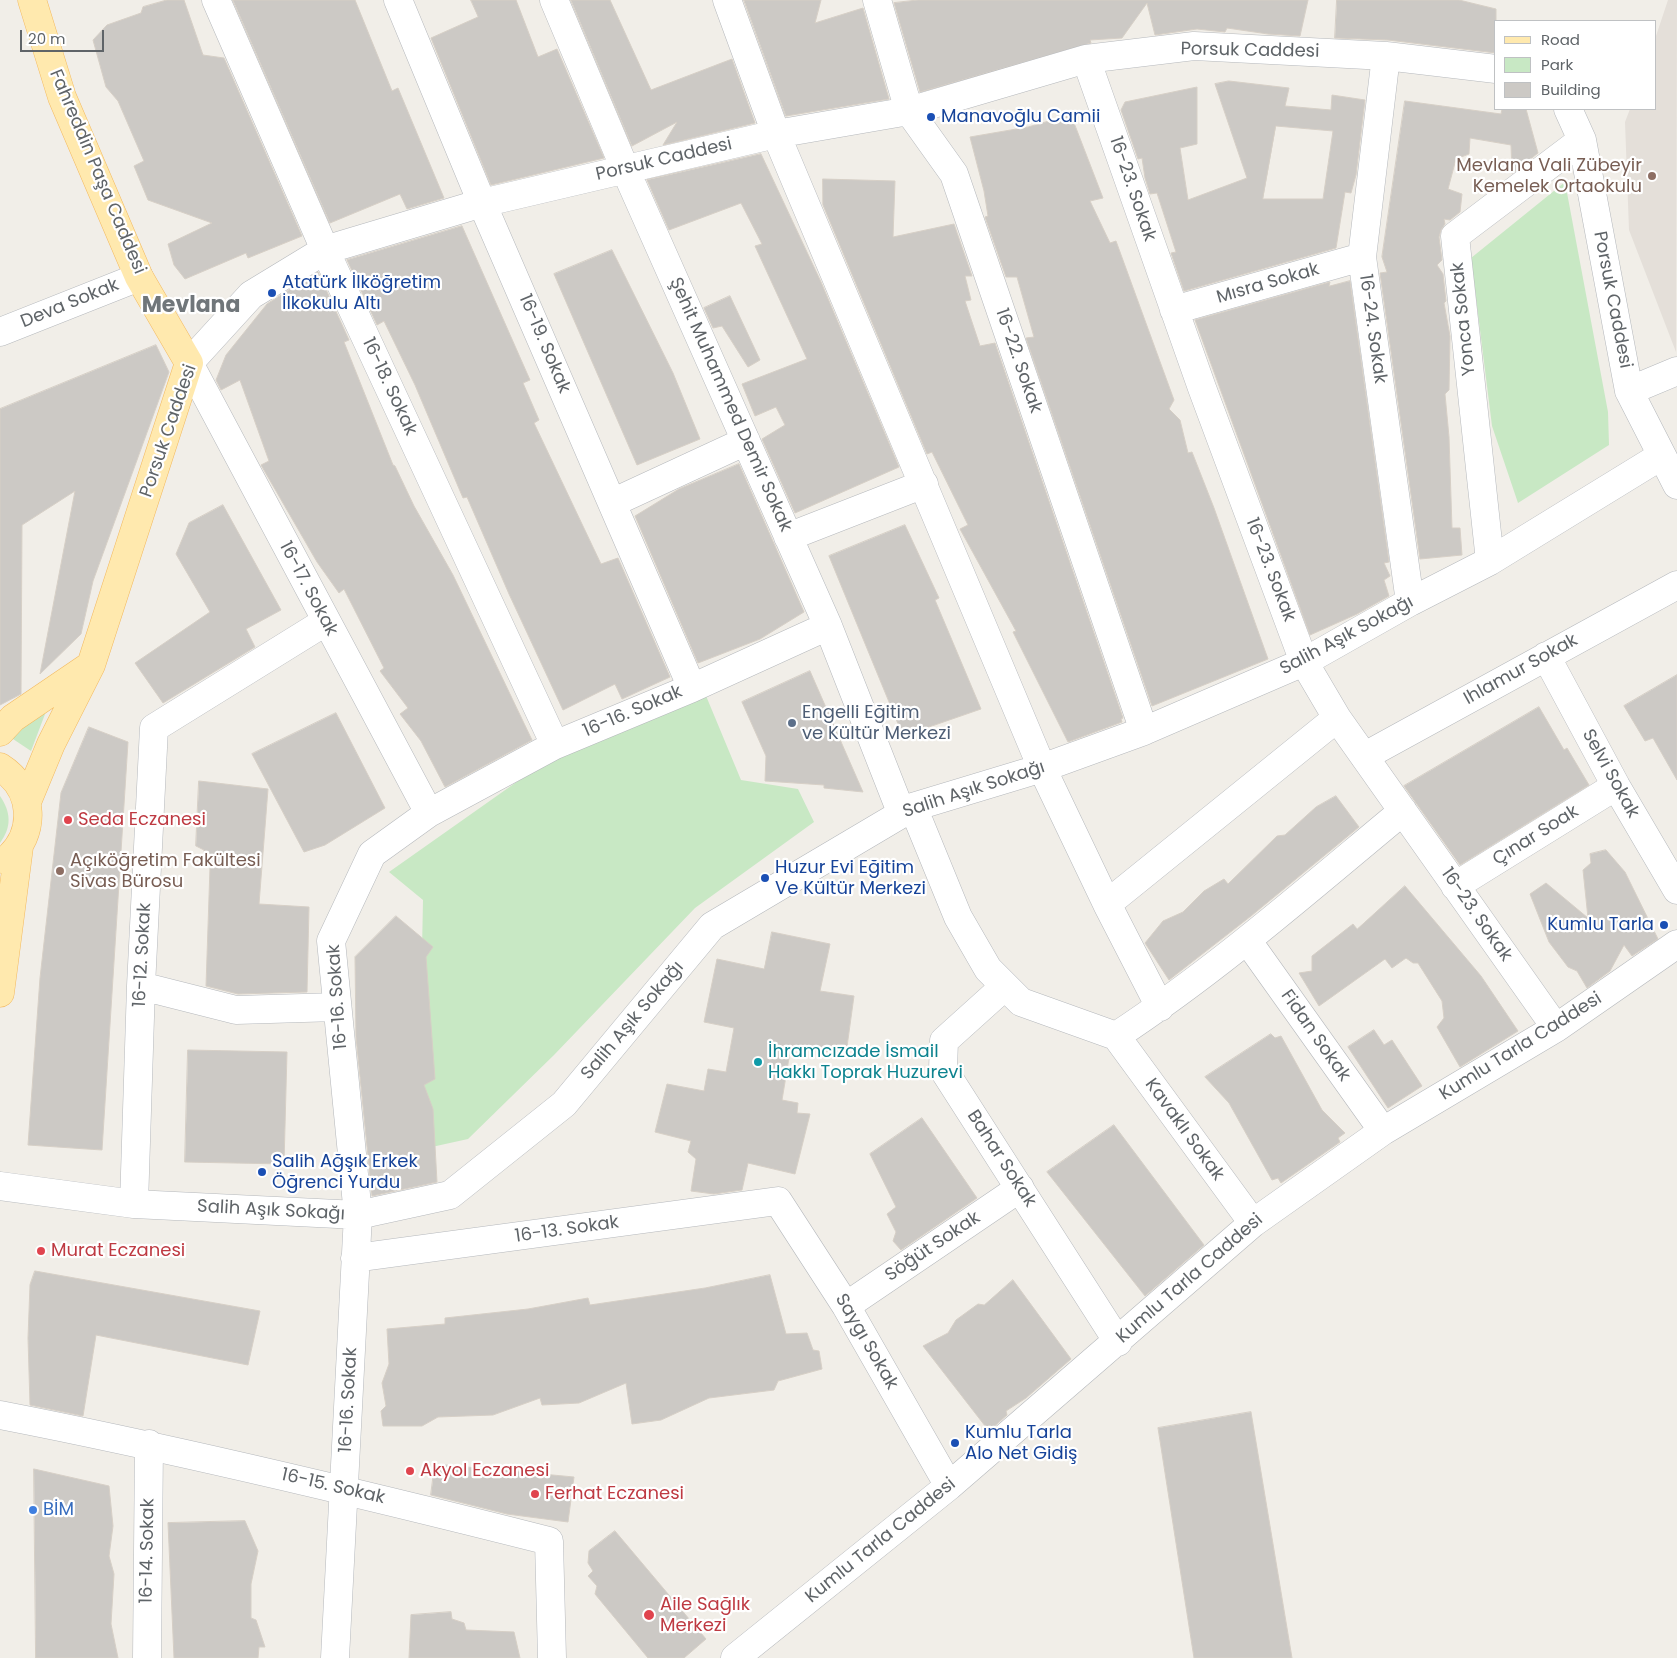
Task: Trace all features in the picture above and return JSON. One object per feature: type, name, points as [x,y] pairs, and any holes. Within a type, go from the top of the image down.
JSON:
[{"type":"main road","name":"Fahreddin Paşa Caddesi","points":[[32,0],[62,97],[139,277],[189,364]]},
{"type":"main road","name":"Porsuk Caddesi","points":[[27,802],[51,744],[91,665],[189,364]]},
{"type":"main road","points":[[0,732],[13,718],[91,665]]},
{"type":"main road","points":[[0,767],[16,780],[27,802],[29,820],[9,856],[0,993]]},
{"type":"street","name":"16-18. Sokak","points":[[216,0],[325,250],[555,745]]},
{"type":"street","name":"16-19. Sokak","points":[[398,0],[482,203],[692,688]]},
{"type":"street","name":"Şehit Muhammed Demir Sokak","points":[[554,0],[625,170],[828,626],[907,810],[958,917],[988,969],[1021,1002],[1116,1036]]},
{"type":"street","points":[[726,0],[776,134],[1042,768],[1107,904],[1160,1007]]},
{"type":"street","name":"16-22. Sokak","points":[[877,0],[910,111],[954,174],[1144,731]]},
{"type":"street","name":"Porsuk Caddesi","points":[[189,364],[251,295],[325,250],[482,203],[776,134],[910,111],[1086,59],[1194,46],[1386,56],[1494,69]]},
{"type":"street","name":"16-24. Sokak","points":[[1386,56],[1362,257],[1410,602]]},
{"type":"street","name":"16-23. Sokak","points":[[1086,59],[1174,310],[1304,662],[1337,718],[1556,1028]]},
{"type":"street","name":"Porsuk Caddesi","points":[[1568,110],[1582,140],[1630,391],[1677,485]]},
{"type":"street","name":"Yonca Sokak","points":[[1490,561],[1455,236],[1582,140]]},
{"type":"street","name":"Mısra Sokak","points":[[1174,310],[1362,257]]},
{"type":"street","name":"Deva Sokak","points":[[0,332],[139,277]]},
{"type":"street","name":"16-17. Sokak","points":[[189,364],[325,622],[429,813]]},
{"type":"street","points":[[1630,391],[1677,371]]},
{"type":"street","points":[[612,503],[746,441]]},
{"type":"street","name":"Salih Aşık Sokağı","points":[[0,1186],[134,1204],[358,1216],[450,1195],[564,1104],[712,926],[907,810],[1042,768],[1144,731],[1304,662],[1410,602],[1490,561],[1661,456]]},
{"type":"street","points":[[788,537],[924,484]]},
{"type":"street","name":"Ihlamur Sokak","points":[[1365,756],[1677,585]]},
{"type":"street","name":"16-12. Sokak","points":[[134,1204],[141,986],[154,728],[325,622]]},
{"type":"street","name":"16-16. Sokak","points":[[335,1658],[358,1216],[331,941],[372,854],[429,813],[555,745],[692,688],[828,626]]},
{"type":"street","name":"Selvi Sokak","points":[[1546,656],[1616,786],[1677,890]]},
{"type":"street","points":[[1107,904],[1337,718]]},
{"type":"street","name":"Çınar Soak","points":[[1455,886],[1616,786]]},
{"type":"street","points":[[1116,1036],[1160,1007],[1247,940],[1403,811]]},
{"type":"street","name":"Fidan Sokak","points":[[1247,940],[1384,1131]]},
{"type":"street","name":"Kumlu Tarla Caddesi","points":[[735,1658],[949,1486],[1118,1342],[1252,1223],[1384,1131],[1556,1028],[1677,944]]},
{"type":"street","points":[[141,986],[236,1010],[337,1007]]},
{"type":"street","name":"Bahar Sokak","points":[[1005,986],[944,1041],[943,1069],[1118,1342]]},
{"type":"street","name":"Kavaklı Sokak","points":[[1116,1036],[1252,1223]]},
{"type":"street","name":"Söğüt Sokak","points":[[846,1306],[1020,1188]]},
{"type":"street","name":"Saygı Sokak","points":[[778,1201],[846,1306],[949,1486]]},
{"type":"street","name":"16-13. Sokak","points":[[355,1258],[778,1201]]},
{"type":"street","name":"16-15. Sokak","points":[[0,1415],[149,1444],[344,1489],[549,1541],[552,1658]]},
{"type":"street","name":"16-14. Sokak","points":[[147,1658],[149,1444]]},
{"type":"shaded area","name":"Mevlana Vali Zübeyir Kemelek Ortaokulu","points":[[1668,0],[1677,0],[1676,352],[1629,230],[1625,122],[1630,110],[1657,110],[1657,33]]},
{"type":"green space","points":[[1565,182],[1608,412],[1609,445],[1518,503],[1492,426],[1471,258]]},
{"type":"green space","points":[[704,691],[741,780],[798,789],[814,822],[695,908],[554,1055],[468,1139],[418,1150],[423,900],[389,872],[535,769]]},
{"type":"green space","points":[[50,701],[31,751],[10,737]]},
{"type":"green space","points":[[0,796],[4,802],[9,820],[7,831],[0,843]]},
{"type":"building","points":[[167,0],[184,0],[203,55],[224,58],[302,236],[248,258],[246,253],[185,279],[174,265],[168,244],[212,223],[148,200],[134,166],[144,161],[118,101],[106,87],[93,40],[107,25],[141,13],[143,7]]},
{"type":"building","points":[[233,0],[355,0],[392,91],[398,88],[444,198],[407,209],[400,194],[330,223]]},
{"type":"building","points":[[471,0],[516,0],[538,57],[557,49],[604,158],[491,185],[431,38],[478,17]]},
{"type":"building","points":[[571,0],[610,0],[651,90],[732,59],[755,123],[663,145],[677,122],[632,146]]},
{"type":"building","points":[[744,0],[821,0],[815,23],[863,8],[889,99],[786,116]]},
{"type":"building","points":[[918,0],[1308,0],[1300,36],[1227,28],[1225,32],[1197,29],[1155,35],[1147,3],[1122,38],[1090,40],[1091,43],[920,92],[894,3]]},
{"type":"building","points":[[1337,0],[1459,0],[1496,9],[1494,53],[1388,40],[1335,38]]},
{"type":"building","points":[[1229,81],[1289,88],[1285,106],[1331,110],[1332,95],[1365,100],[1356,175],[1351,193],[1345,192],[1336,248],[1184,291],[1171,253],[1176,252],[1157,193],[1150,194],[1142,158],[1138,159],[1121,110],[1125,102],[1197,87],[1197,144],[1180,148],[1188,200],[1247,178],[1215,84]],"holes":[[[1276,126],[1333,131],[1323,199],[1263,199]]]},
{"type":"building","points":[[1405,101],[1501,114],[1502,110],[1526,110],[1538,153],[1512,174],[1511,145],[1470,138],[1469,154],[1456,159],[1448,189],[1462,194],[1460,212],[1450,220],[1444,219],[1445,224],[1439,237],[1442,260],[1437,265],[1443,274],[1446,301],[1444,303],[1450,336],[1449,390],[1445,394],[1449,437],[1452,528],[1460,528],[1462,555],[1420,559],[1380,273],[1387,272],[1382,257]]},
{"type":"building","points":[[1071,115],[1103,198],[1090,201],[1110,243],[1116,241],[1174,400],[1169,409],[1180,420],[1188,453],[1192,452],[1214,508],[1268,659],[1152,706],[1026,338],[1034,337],[1017,277],[1006,277],[985,217],[988,216],[984,191],[970,137],[1028,127]]},
{"type":"building","points":[[761,154],[821,282],[899,467],[795,513],[762,439],[785,425],[776,407],[755,416],[742,384],[807,359],[755,246],[762,244],[741,203],[669,230],[647,180]]},
{"type":"building","points":[[823,179],[895,181],[893,237],[954,224],[972,276],[965,276],[971,300],[965,301],[980,346],[995,343],[1123,718],[1121,719],[1122,722],[1068,742],[1013,632],[1016,631],[960,529],[968,525],[932,452],[927,454],[823,205]]},
{"type":"building","points":[[462,226],[530,380],[523,383],[539,420],[534,423],[601,564],[618,558],[670,677],[622,699],[615,684],[563,710],[509,594],[467,497],[463,498],[415,385],[384,321],[377,325],[347,260]]},
{"type":"building","points":[[612,250],[673,373],[700,439],[637,465],[554,274]]},
{"type":"building","points":[[318,272],[349,340],[344,342],[393,465],[453,575],[532,740],[445,787],[421,741],[400,714],[408,708],[380,671],[384,668],[344,589],[339,593],[317,562],[261,465],[269,461],[240,380],[221,390],[216,380],[226,355],[267,304]]},
{"type":"building","points":[[1350,281],[1389,562],[1384,563],[1390,576],[1384,580],[1389,596],[1357,614],[1310,635],[1195,320],[1330,282],[1329,286]]},
{"type":"building","points":[[730,296],[760,360],[748,367],[722,326],[713,328],[704,308]]},
{"type":"building","points":[[156,345],[169,372],[93,581],[81,634],[40,674],[75,491],[22,525],[21,694],[0,705],[0,409]]},
{"type":"building","points":[[739,464],[804,612],[760,639],[698,663],[635,516],[679,489]]},
{"type":"building","points":[[223,505],[281,610],[246,629],[255,647],[163,703],[135,663],[210,612],[176,554],[189,523]]},
{"type":"building","points":[[905,525],[939,598],[935,600],[981,709],[903,736],[829,556]]},
{"type":"building","name":"Engelli Eğitim ve Kültür Merkezi","points":[[810,671],[863,792],[824,788],[824,785],[765,781],[766,756],[742,702]]},
{"type":"building","points":[[1677,675],[1677,780],[1653,738],[1645,741],[1624,706]]},
{"type":"building","points":[[1539,707],[1564,750],[1567,748],[1589,785],[1460,865],[1404,786]]},
{"type":"building","points":[[336,713],[385,808],[325,845],[304,852],[252,754]]},
{"type":"building","points":[[89,727],[128,742],[102,1150],[28,1145],[40,978],[61,793]]},
{"type":"building","points":[[199,781],[268,789],[259,904],[309,907],[307,992],[238,994],[206,986],[210,867],[203,866],[204,850],[196,846]]},
{"type":"building","points":[[1336,796],[1359,827],[1251,916],[1169,980],[1145,943],[1163,921],[1183,912],[1204,891],[1224,879],[1228,884],[1277,836],[1285,835],[1316,807]]},
{"type":"building","points":[[1606,850],[1625,872],[1658,939],[1632,956],[1624,945],[1610,971],[1587,988],[1577,971],[1568,967],[1549,942],[1530,894],[1546,883],[1588,918],[1583,870],[1591,863],[1590,854]]},
{"type":"building","points":[[1405,886],[1481,976],[1518,1031],[1460,1067],[1437,1027],[1444,1018],[1442,1001],[1418,963],[1413,963],[1406,958],[1392,968],[1385,959],[1319,1006],[1299,973],[1312,971],[1312,956],[1353,924],[1357,929]]},
{"type":"building","points":[[396,916],[433,947],[426,957],[435,1079],[424,1085],[433,1109],[437,1182],[372,1196],[356,1037],[355,957]]},
{"type":"building","name":"İhramcızade İsmail Hakkı Toprak Huzurevi","points":[[772,932],[830,944],[820,991],[854,996],[846,1054],[791,1046],[782,1100],[798,1103],[797,1113],[810,1114],[795,1174],[748,1163],[742,1190],[714,1194],[691,1191],[696,1159],[688,1152],[691,1141],[655,1132],[667,1084],[704,1091],[708,1069],[726,1072],[734,1028],[704,1022],[717,959],[764,969]]},
{"type":"building","points":[[1374,1030],[1384,1045],[1392,1040],[1422,1086],[1388,1108],[1348,1047]]},
{"type":"building","points":[[1271,1034],[1275,1038],[1281,1036],[1322,1110],[1345,1133],[1338,1138],[1340,1142],[1281,1183],[1278,1178],[1272,1180],[1229,1103],[1205,1077]]},
{"type":"building","points":[[188,1050],[287,1052],[284,1164],[185,1162]]},
{"type":"building","points":[[922,1118],[977,1198],[901,1250],[893,1241],[896,1232],[887,1214],[896,1207],[870,1154]]},
{"type":"building","points":[[1114,1125],[1204,1245],[1145,1296],[1047,1172]]},
{"type":"building","points":[[35,1271],[260,1311],[248,1365],[96,1335],[83,1416],[30,1405],[28,1338],[30,1285]]},
{"type":"building","points":[[770,1275],[786,1334],[807,1333],[813,1350],[819,1351],[822,1369],[778,1381],[774,1390],[709,1398],[661,1420],[632,1424],[626,1383],[579,1403],[542,1405],[540,1398],[493,1415],[438,1417],[422,1426],[383,1426],[381,1411],[386,1406],[382,1383],[389,1364],[387,1329],[445,1324],[445,1318],[528,1309],[588,1298],[590,1305],[705,1288]]},
{"type":"building","points":[[1013,1280],[1071,1359],[1026,1398],[1006,1411],[1007,1415],[989,1431],[923,1346],[948,1333],[956,1320],[978,1304],[984,1305]]},
{"type":"building","points":[[1251,1412],[1292,1658],[1194,1658],[1158,1428]]},
{"type":"building","points":[[435,1464],[574,1477],[568,1522],[507,1514],[431,1495]]},
{"type":"building","points":[[34,1469],[109,1486],[113,1526],[109,1556],[114,1574],[111,1624],[118,1658],[36,1658]]},
{"type":"building","points":[[245,1521],[258,1551],[251,1584],[251,1618],[256,1620],[265,1647],[259,1647],[258,1658],[174,1658],[168,1523]]},
{"type":"building","name":"Aile Sağlık Merkezi","points":[[615,1531],[706,1639],[684,1658],[648,1658],[595,1594],[597,1586],[588,1576],[593,1571],[588,1563],[589,1551]]},
{"type":"building","points":[[451,1612],[452,1619],[464,1623],[466,1630],[514,1632],[520,1658],[409,1658],[411,1615]]},
{"type":"place","name":"Manavoğlu Camii","points":[[931,117]]},
{"type":"place","name":"Mevlana Vali Zübeyir Kemelek Ortaokulu","points":[[1652,176]]},
{"type":"place","name":"Atatürk İlköğretim İlkokulu Altı","points":[[272,293]]},
{"type":"place","name":"Engelli Eğitim ve Kültür Merkezi","points":[[792,723]]},
{"type":"place","name":"Seda Eczanesi","points":[[68,820]]},
{"type":"place","name":"Açıköğretim Fakültesi Sivas Bürosu","points":[[60,871]]},
{"type":"place","name":"Huzur Evi Eğitim Ve Kültür Merkezi","points":[[765,878]]},
{"type":"place","name":"Kumlu Tarla","points":[[1664,925]]},
{"type":"place","name":"İhramcızade İsmail Hakkı Toprak Huzurevi","points":[[758,1062]]},
{"type":"place","name":"Salih Ağşık Erkek Öğrenci Yurdu","points":[[262,1172]]},
{"type":"place","name":"Murat Eczanesi","points":[[41,1251]]},
{"type":"place","name":"Kumlu Tarla Alo Net Gidiş","points":[[955,1443]]},
{"type":"place","name":"Akyol Eczanesi","points":[[410,1471]]},
{"type":"place","name":"Ferhat Eczanesi","points":[[535,1494]]},
{"type":"place","name":"BİM","points":[[33,1510]]},
{"type":"place","name":"Aile Sağlık Merkezi","points":[[649,1615]]},
{"type":"district","name":"Mevlana","points":[[191,306]]}]
